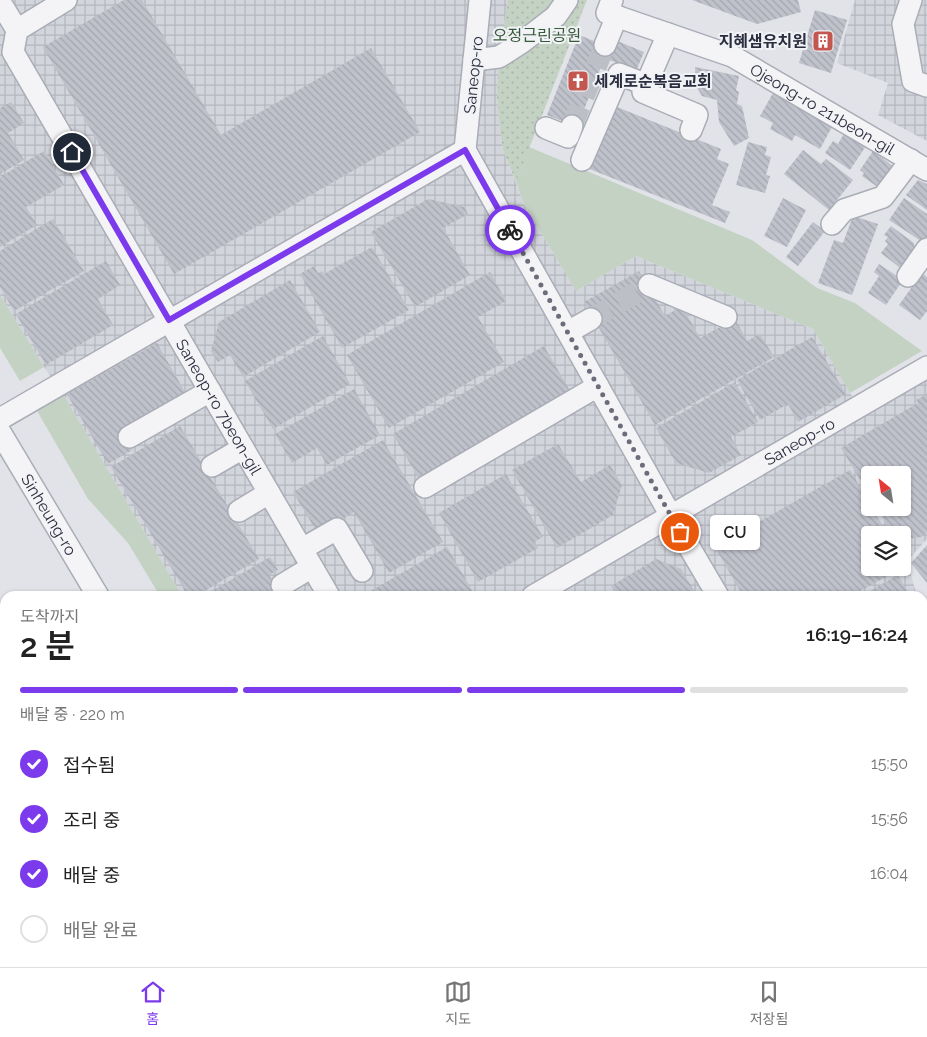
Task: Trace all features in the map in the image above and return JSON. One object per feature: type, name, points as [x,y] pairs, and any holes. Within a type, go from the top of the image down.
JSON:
[{"type":"street","name":"Saneop-ro 7beon-gil","points":[[66,0],[6,18],[14,52],[326,591]]},
{"type":"street","name":"Saneop-ro","points":[[465,150],[480,0]]},
{"type":"street","points":[[474,60],[499,57],[521,43],[556,16],[567,0]]},
{"type":"street","points":[[911,0],[903,24],[913,81],[927,86]]},
{"type":"street","points":[[605,45],[614,8]]},
{"type":"street","name":"Ojeong-ro 211beon-gil","points":[[614,8],[668,34],[732,56],[919,165],[883,197],[844,210],[832,224]]},
{"type":"street","points":[[668,34],[643,92],[697,115],[691,130]]},
{"type":"street","points":[[582,160],[619,74],[647,85]]},
{"type":"street","points":[[546,128],[568,137],[572,126]]},
{"type":"street","points":[[0,419],[465,150],[715,591]]},
{"type":"street","points":[[908,276],[927,249]]},
{"type":"street","points":[[649,286],[726,317]]},
{"type":"street","points":[[568,332],[592,319]]},
{"type":"street","name":"Saneop-ro","points":[[542,591],[927,367]]},
{"type":"street","points":[[424,487],[598,386]]},
{"type":"street","points":[[129,438],[210,390]]},
{"type":"street","name":"Sinheung-ro","points":[[0,432],[95,591]]},
{"type":"street","points":[[212,466],[243,448]]},
{"type":"street","points":[[239,511],[270,493]]},
{"type":"street","points":[[282,585],[337,528],[362,571]]},
{"type":"shaded area","points":[[0,0],[508,0],[499,57],[497,97],[503,150],[524,204],[576,291],[636,256],[813,329],[863,415],[927,378],[927,539],[911,557],[911,526],[861,526],[861,576],[911,575],[916,591],[179,591],[63,394],[44,367],[0,295]]},
{"type":"shaded area","points":[[855,0],[927,0],[927,141],[878,115],[888,83],[837,63]]},
{"type":"green space","name":"오정근린공원","points":[[508,0],[587,0],[516,182],[503,150],[497,97],[499,57]]},
{"type":"green space","points":[[529,147],[752,240],[817,288],[855,303],[922,351],[850,393],[813,329],[636,256],[576,291],[524,204],[516,182]]},
{"type":"green space","points":[[0,295],[44,367],[20,381],[0,348]]},
{"type":"green space","points":[[63,394],[179,591],[157,591],[128,543],[88,499],[36,409]]},
{"type":"building","points":[[124,0],[142,0],[221,135],[371,48],[420,132],[174,274],[43,47]]},
{"type":"building","points":[[692,0],[798,0],[801,12],[757,24]]},
{"type":"building","name":"지혜샘유치원","points":[[815,10],[847,20],[831,73],[799,63]]},
{"type":"building","name":"세계로순복음교회","points":[[579,35],[609,47],[577,127],[547,115]]},
{"type":"building","points":[[615,40],[644,52],[636,71],[607,59]]},
{"type":"building","points":[[695,67],[739,76],[736,90],[739,92],[737,104],[742,106],[749,138],[734,146],[719,122],[717,100],[702,96],[696,86]]},
{"type":"building","points":[[773,93],[833,125],[820,149],[795,135],[792,141],[770,129],[773,123],[760,116]]},
{"type":"building","points":[[11,102],[24,123],[8,133],[24,160],[0,174],[0,108]]},
{"type":"building","points":[[612,105],[721,149],[717,159],[729,164],[712,205],[730,212],[725,223],[587,168]]},
{"type":"building","points":[[845,132],[866,146],[850,170],[825,153],[833,141],[838,144]]},
{"type":"building","points":[[748,142],[767,147],[765,155],[771,157],[766,175],[770,176],[765,193],[736,185]]},
{"type":"building","points":[[803,150],[821,164],[826,159],[853,180],[829,210],[784,174]]},
{"type":"building","points":[[44,151],[64,185],[26,207],[37,225],[0,247],[0,177]]},
{"type":"building","points":[[873,151],[894,167],[879,188],[862,176],[864,173],[860,170]]},
{"type":"building","points":[[918,180],[927,184],[927,210],[906,195]]},
{"type":"building","points":[[783,198],[806,210],[787,247],[764,236]]},
{"type":"building","points":[[904,198],[927,214],[927,239],[924,243],[889,220]]},
{"type":"building","points":[[428,199],[464,207],[468,214],[443,228],[470,275],[415,307],[371,232]]},
{"type":"building","points":[[853,216],[878,224],[852,295],[818,283],[834,240],[843,243]]},
{"type":"building","points":[[53,219],[84,271],[14,311],[0,287],[0,251]]},
{"type":"building","points":[[813,222],[825,231],[798,266],[786,257]]},
{"type":"building","points":[[891,226],[914,243],[914,258],[904,271],[881,253],[888,244],[885,241],[888,237],[884,235]]},
{"type":"building","points":[[372,247],[409,310],[342,348],[300,274],[314,266],[318,273],[322,271],[324,274]]},
{"type":"building","points":[[106,261],[120,285],[98,299],[113,325],[46,365],[16,314]]},
{"type":"building","points":[[879,264],[903,280],[886,305],[868,293],[879,276],[874,272]]},
{"type":"building","points":[[639,271],[665,316],[682,306],[700,338],[735,319],[747,341],[760,334],[774,357],[655,425],[584,302]]},
{"type":"building","points":[[490,272],[506,301],[478,317],[504,362],[389,428],[347,355]]},
{"type":"building","points":[[922,273],[927,277],[927,311],[920,320],[899,305]]},
{"type":"building","points":[[290,280],[320,332],[243,377],[230,355],[218,362],[211,351],[219,322]]},
{"type":"building","points":[[323,336],[350,384],[273,429],[245,381]]},
{"type":"building","points":[[812,337],[846,394],[798,422],[788,404],[760,420],[737,380]]},
{"type":"building","points":[[157,343],[189,399],[124,436],[132,450],[108,464],[67,394]]},
{"type":"building","points":[[544,346],[570,391],[419,479],[393,434]]},
{"type":"building","points":[[735,382],[758,422],[731,437],[741,455],[709,473],[676,463],[656,428]]},
{"type":"building","points":[[354,389],[380,435],[327,465],[317,448],[292,463],[275,434]]},
{"type":"building","points":[[927,394],[927,532],[921,537],[911,538],[911,526],[888,526],[882,516],[911,516],[911,466],[861,466],[861,481],[841,448],[918,403],[916,400]]},
{"type":"building","points":[[180,426],[259,559],[205,591],[185,591],[111,467]]},
{"type":"building","points":[[383,440],[443,542],[389,573],[354,512],[318,534],[293,492]]},
{"type":"building","points":[[558,444],[581,482],[610,465],[622,485],[613,515],[557,548],[512,470]]},
{"type":"building","points":[[850,470],[861,489],[861,516],[877,516],[883,526],[861,526],[861,576],[887,576],[860,591],[740,591],[715,547]]},
{"type":"building","points":[[506,474],[543,537],[534,542],[538,548],[478,582],[439,513]]},
{"type":"building","points":[[927,545],[927,583],[911,563]]},
{"type":"building","points":[[447,547],[472,591],[371,591]]},
{"type":"building","points":[[270,557],[278,570],[269,575],[279,591],[212,591]]},
{"type":"building","points":[[656,559],[681,569],[694,591],[614,591],[611,586]]},
{"type":"building","points":[[899,576],[907,591],[870,591]]},
{"type":"tunnel","points":[[572,126],[605,45]]},
{"type":"tunnel","points":[[591,319],[649,285]]},
{"type":"way so far","points":[[510,230],[680,532]]},
{"type":"place","name":"지혜샘유치원","points":[[823,41]]},
{"type":"place","name":"세계로순복음교회","points":[[578,81]]},
{"type":"place","name":"CU","points":[[680,532]]},
{"type":"route","points":[[72,152],[169,320],[465,150],[510,230]]}]
